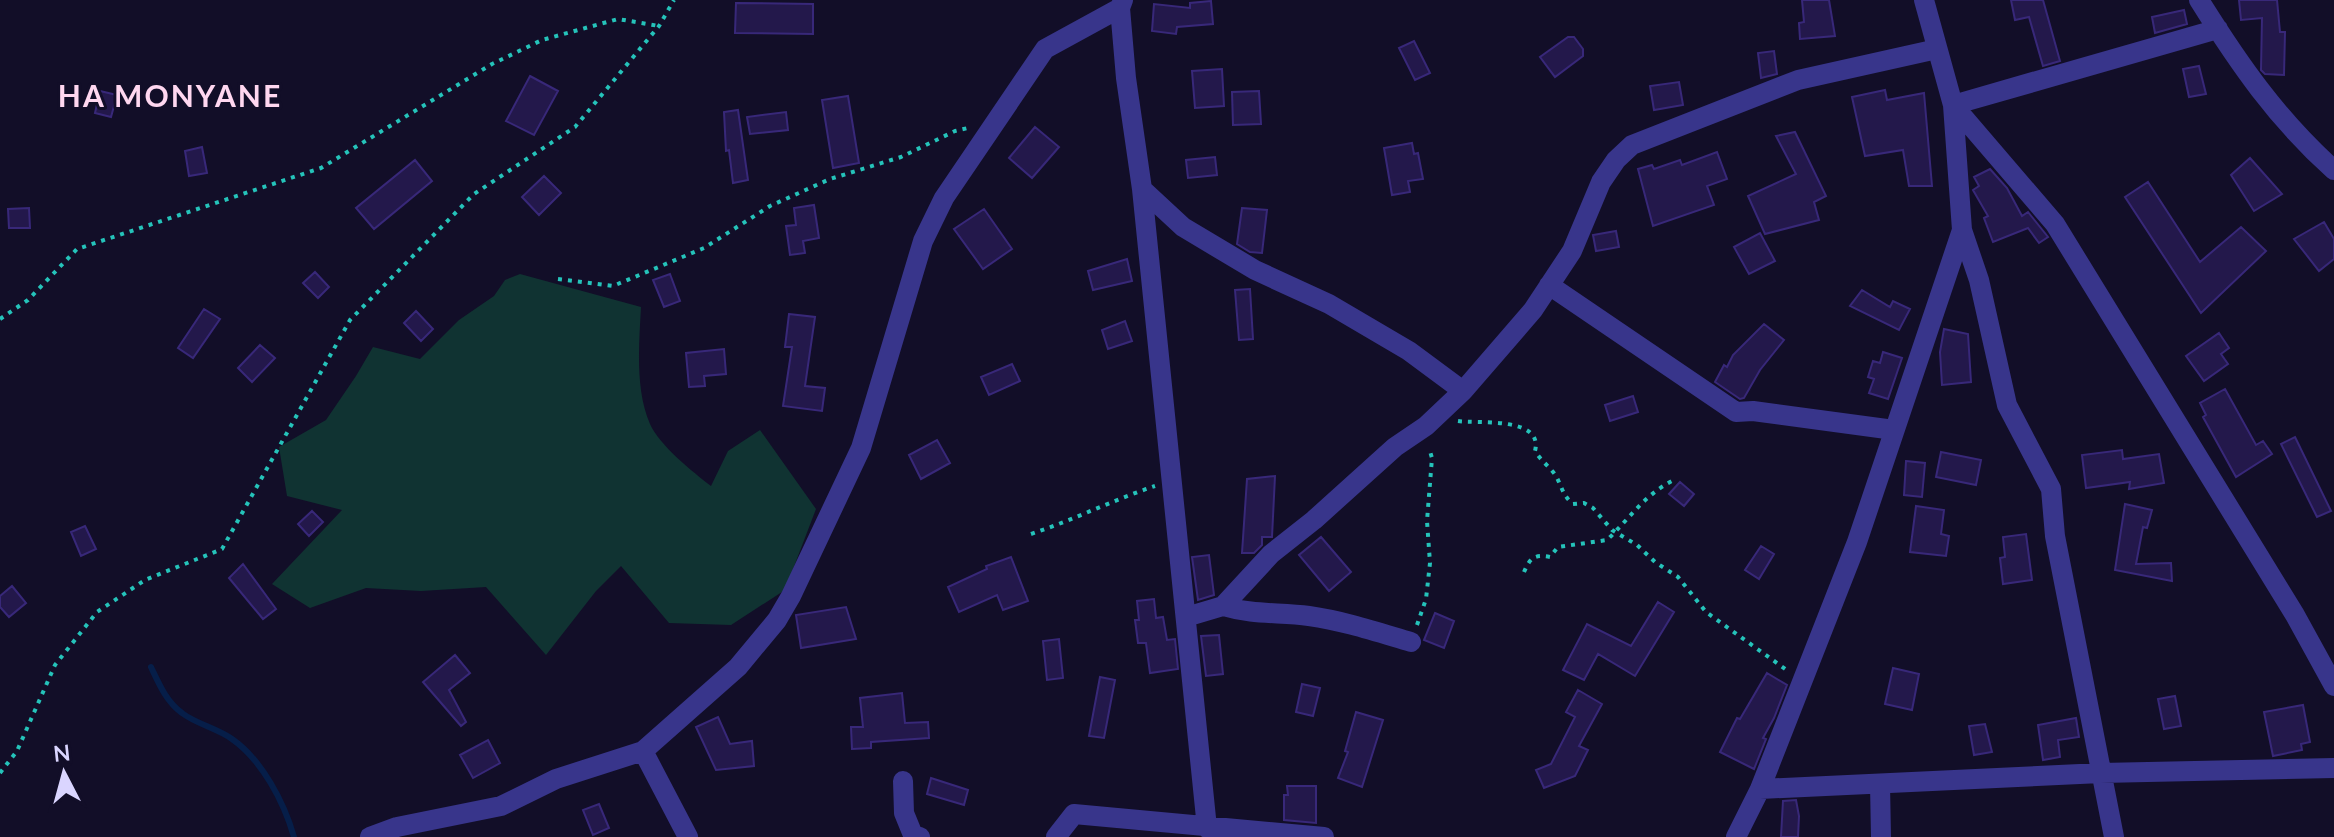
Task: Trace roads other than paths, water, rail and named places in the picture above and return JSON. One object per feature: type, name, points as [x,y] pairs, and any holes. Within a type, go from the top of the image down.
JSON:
[{"type":"street","points":[[1924,0],[1953,105],[1962,230],[1979,280],[2007,405],[2051,489],[2055,536],[2114,837]]},
{"type":"street","points":[[2199,0],[2245,73],[2308,147],[2334,170]]},
{"type":"street","points":[[370,837],[397,827],[501,806],[556,779],[643,751],[738,667],[777,620],[791,596],[861,448],[923,241],[944,198],[1045,49],[1121,4],[1126,78],[1142,189],[1207,828]]},
{"type":"street","points":[[1953,105],[2218,29]]},
{"type":"street","points":[[1186,617],[1223,606],[1271,554],[1395,447],[1426,426],[1463,391],[1533,310],[1572,251],[1601,182],[1616,160],[1632,145],[1798,80],[1937,49]]},
{"type":"street","points":[[1953,105],[2055,224],[2295,615],[2334,686]]},
{"type":"street","points":[[1142,189],[1183,227],[1255,270],[1329,304],[1409,351],[1463,391]]},
{"type":"street","points":[[1736,837],[1760,789],[1804,683],[1857,542],[1962,230]]},
{"type":"street","points":[[1549,285],[1736,412],[1753,411],[1894,430]]},
{"type":"street","points":[[1223,606],[1246,613],[1304,615],[1342,621],[1411,642]]},
{"type":"street","points":[[643,751],[688,837]]},
{"type":"street","points":[[1760,789],[2101,773],[2334,768]]},
{"type":"street","points":[[903,781],[904,813],[913,835],[920,837]]},
{"type":"street","points":[[1880,784],[1881,837]]},
{"type":"street","points":[[1056,837],[1074,814],[1324,837]]},
{"type":"waterway","points":[[151,667],[176,708],[232,739],[253,758],[278,796],[294,837]]},
{"type":"district","name":"HA MONYANE","points":[[170,95]]}]
